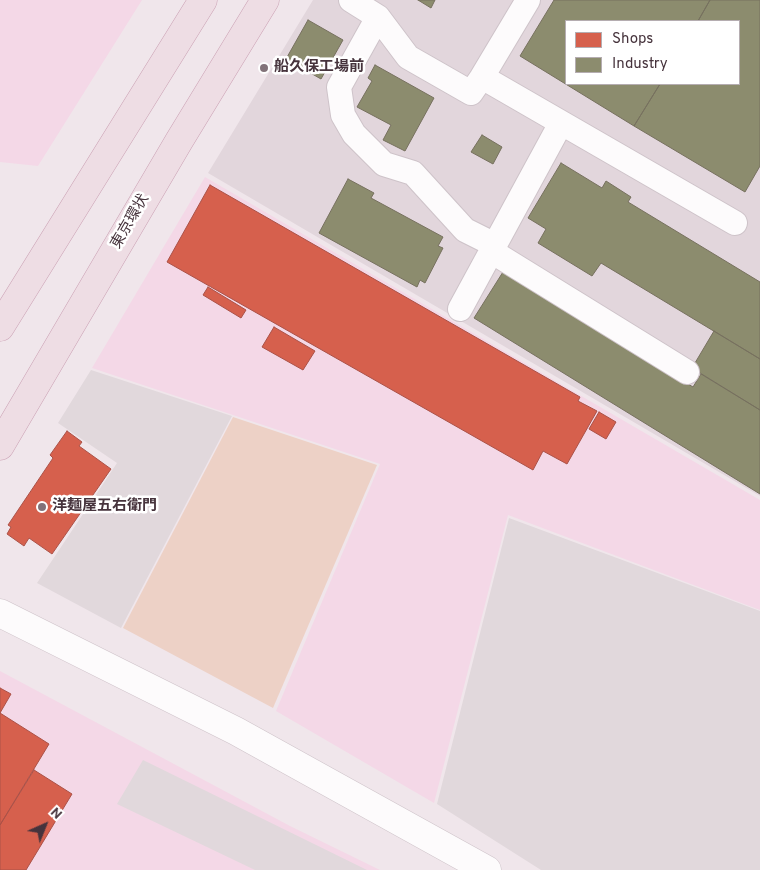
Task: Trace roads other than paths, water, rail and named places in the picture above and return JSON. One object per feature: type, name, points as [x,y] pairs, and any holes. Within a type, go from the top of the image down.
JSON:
[{"type":"highway","points":[[0,327],[202,0]]},
{"type":"highway","name":"東京環状","points":[[0,446],[179,141],[265,0]]},
{"type":"street","points":[[0,613],[236,731],[487,870]]},
{"type":"lane","points":[[351,0],[378,17],[408,57],[471,93],[528,0]]},
{"type":"lane","points":[[378,17],[339,87],[343,115],[354,134],[384,164],[413,172],[465,230],[687,372]]},
{"type":"lane","points":[[482,77],[734,223]]},
{"type":"lane","points":[[460,309],[561,123]]},
{"type":"place","name":"船久保工場前","points":[[264,68]]},
{"type":"place","name":"洋麺屋五右衛門","points":[[42,507]]}]
